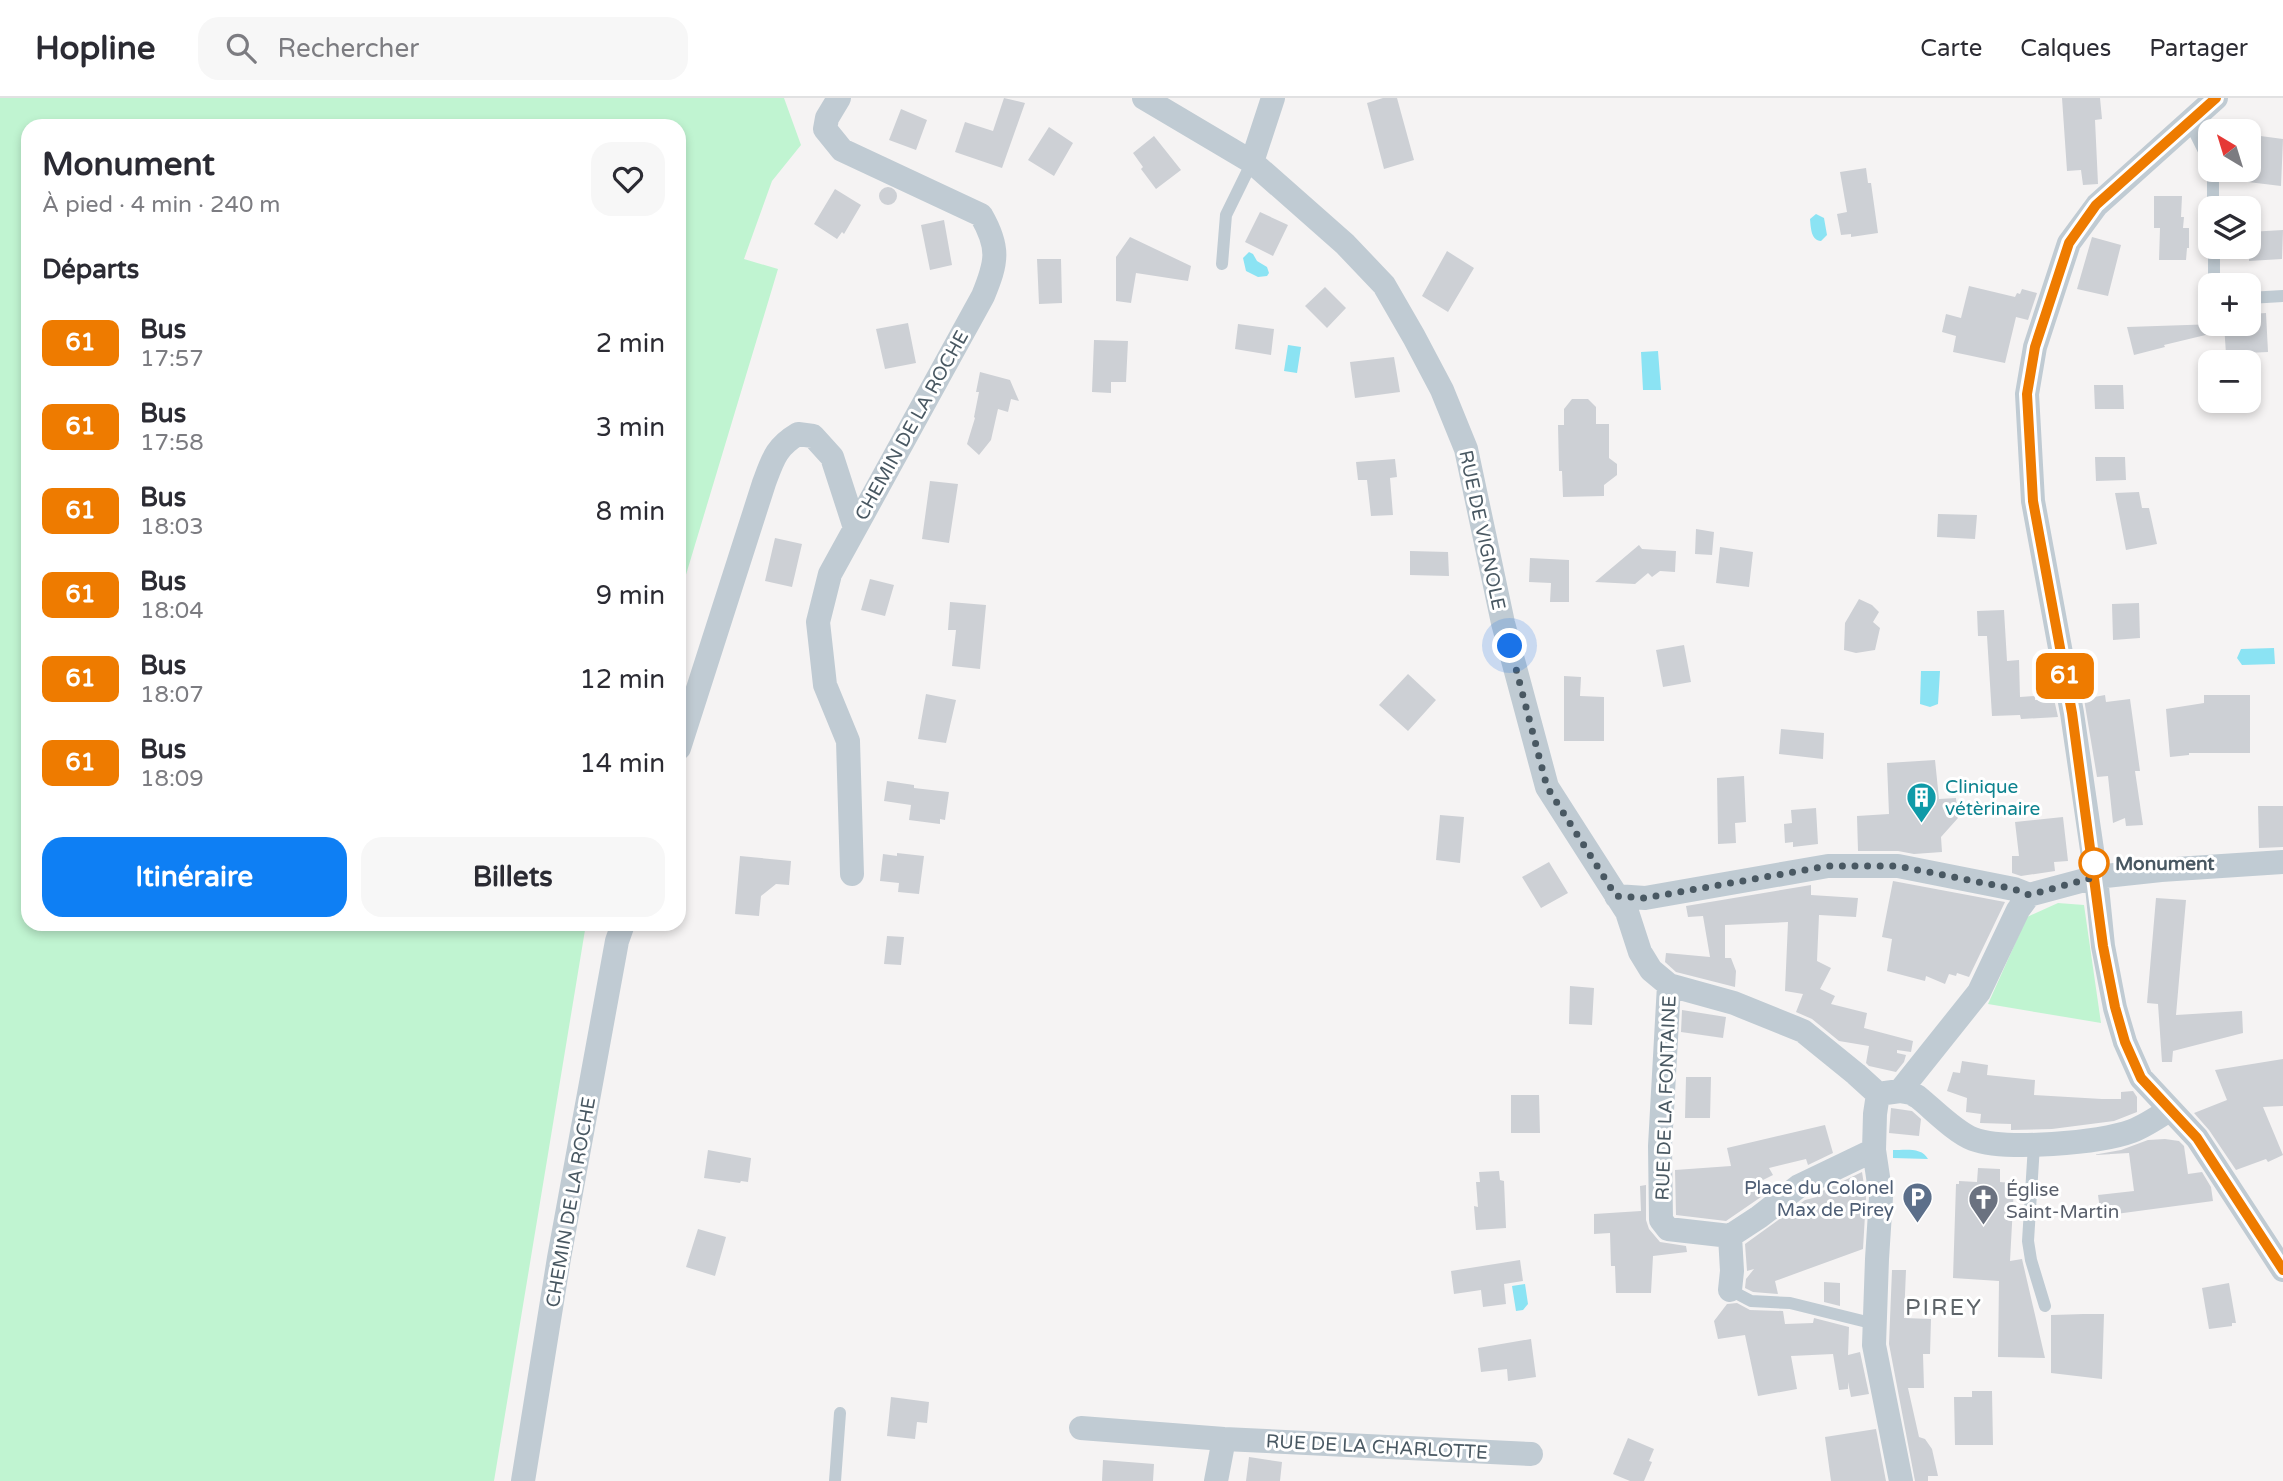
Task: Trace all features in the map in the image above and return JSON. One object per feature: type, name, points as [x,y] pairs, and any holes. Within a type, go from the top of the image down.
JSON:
[{"type":"street","name":"CHEMIN DE LA ROCHE","points":[[839,98],[827,118],[825,129],[842,150],[981,215],[992,234],[995,267],[983,296],[855,528]]},
{"type":"street","name":"RUE DE VIGNOLE","points":[[1144,98],[1252,162],[1345,244],[1384,285],[1442,390],[1466,449],[1503,623],[1547,787],[1627,912],[1640,952],[1651,970],[1670,985],[1734,1003],[1803,1031],[1889,1092],[1911,1093],[1918,1097],[1973,1139],[2034,1145],[2069,1143],[2130,1132],[2169,1110]]},
{"type":"street","points":[[1252,162],[1273,98]]},
{"type":"street","points":[[2216,98],[2096,205],[2069,243],[2035,347],[2027,394],[2033,501],[2072,713],[2103,946],[2125,1042],[2141,1078],[2197,1138],[2283,1270]]},
{"type":"street","name":"CHEMIN DE LA ROCHE","points":[[686,726],[764,483],[783,443],[798,434],[813,436],[832,457],[855,528]]},
{"type":"street","points":[[852,874],[848,741],[825,685],[818,622],[830,574],[855,528]]},
{"type":"street","points":[[1616,896],[1645,898],[1828,866],[1898,866],[2014,889],[2029,895],[2095,877],[2283,862]]},
{"type":"street","points":[[1901,1481],[1874,1345],[1881,1196],[1874,1150],[1875,1114],[1889,1092],[1979,992],[2018,910],[2029,895]]},
{"type":"street","name":"CHEMIN DE LA ROCHE","points":[[523,1481],[559,1258],[621,931]]},
{"type":"street","name":"RUE DE LA FONTAINE","points":[[1670,985],[1660,1146],[1661,1220],[1668,1229],[1730,1236]]},
{"type":"street","points":[[1730,1290],[1730,1236],[1799,1186],[1874,1150]]},
{"type":"street","name":"RUE DE LA CHARLOTTE","points":[[1081,1428],[1224,1439],[1531,1454]]},
{"type":"street","points":[[1216,1481],[1224,1439]]},
{"type":"lane","points":[[2190,123],[2198,139]]},
{"type":"lane","points":[[1222,264],[1226,215],[1252,162]]},
{"type":"lane","points":[[2261,297],[2283,296]]},
{"type":"lane","points":[[2034,1145],[2028,1241],[2045,1306]]},
{"type":"lane","points":[[1730,1290],[1751,1301],[1790,1303],[1875,1324]]},
{"type":"lane","points":[[835,1481],[840,1413]]},
{"type":"green space","points":[[0,98],[784,98],[801,145],[772,181],[744,259],[778,269],[686,575],[686,119],[21,119],[21,931],[585,931],[494,1481],[0,1481]]},
{"type":"green space","points":[[2058,903],[2084,905],[2101,1023],[1988,1004],[2027,917]]},
{"type":"water","points":[[1816,214],[1824,218],[1827,235],[1821,241],[1815,239],[1811,230],[1810,219]]},
{"type":"water","points":[[1249,252],[1267,267],[1267,276],[1258,277],[1246,271],[1243,258]]},
{"type":"water","points":[[1288,345],[1301,347],[1297,373],[1284,371]]},
{"type":"water","points":[[1658,351],[1661,390],[1643,390],[1641,352]]},
{"type":"water","points":[[2274,648],[2275,664],[2242,665],[2237,658],[2241,649]]},
{"type":"water","points":[[1921,671],[1940,671],[1938,704],[1930,707],[1920,704]]},
{"type":"water","points":[[1893,1150],[1917,1151],[1928,1159],[1893,1158]]},
{"type":"water","points":[[1525,1284],[1528,1304],[1523,1310],[1516,1311],[1512,1286]]},
{"type":"building","points":[[1004,98],[1025,103],[1002,168],[955,152],[965,122],[993,131]]},
{"type":"building","points":[[1383,98],[1397,98],[1414,160],[1384,169],[1367,103]]},
{"type":"building","points":[[2062,98],[2100,98],[2102,119],[2095,120],[2098,184],[2083,185],[2081,170],[2067,171]]},
{"type":"building","points":[[901,109],[927,120],[916,150],[889,140]]},
{"type":"building","points":[[1049,127],[1073,143],[1054,176],[1028,160]]},
{"type":"building","points":[[1154,136],[1181,170],[1156,189],[1133,153]]},
{"type":"building","points":[[2261,136],[2283,139],[2281,186],[2248,182],[2261,182]]},
{"type":"building","points":[[1866,168],[1868,183],[1871,183],[1878,233],[1851,237],[1851,234],[1841,235],[1837,214],[1847,212],[1840,172]]},
{"type":"building","points":[[888,187],[894,190],[897,196],[894,202],[888,205],[882,202],[879,196],[882,190]]},
{"type":"building","points":[[835,189],[861,205],[844,234],[842,232],[837,239],[814,224]]},
{"type":"building","points":[[2154,196],[2182,196],[2183,228],[2189,228],[2186,260],[2159,260],[2160,228],[2154,228]]},
{"type":"building","points":[[1260,212],[1288,225],[1273,256],[1245,242]]},
{"type":"building","points":[[944,220],[952,265],[930,270],[921,225]]},
{"type":"building","points":[[2283,230],[2282,259],[2249,261],[2261,259],[2261,231]]},
{"type":"building","points":[[1130,237],[1191,266],[1188,281],[1136,273],[1131,303],[1116,301],[1116,257]]},
{"type":"building","points":[[2092,237],[2121,245],[2108,296],[2077,289]]},
{"type":"building","points":[[1447,251],[1474,268],[1448,312],[1422,296]]},
{"type":"building","points":[[1037,259],[1061,259],[1062,303],[1039,304]]},
{"type":"building","points":[[1969,286],[2015,297],[2022,289],[2037,293],[2028,320],[2016,317],[2005,363],[1953,352],[1956,336],[1942,332],[1946,314],[1961,318]]},
{"type":"building","points":[[1325,287],[1346,308],[1327,328],[1305,306]]},
{"type":"building","points":[[2261,313],[2266,313],[2268,352],[2226,350],[2225,336],[2261,336]]},
{"type":"building","points":[[908,323],[916,363],[885,369],[876,329]]},
{"type":"building","points":[[1238,324],[1274,329],[1271,355],[1235,349]]},
{"type":"building","points":[[2198,325],[2198,336],[2201,336],[2134,355],[2127,327]]},
{"type":"building","points":[[1094,340],[1128,341],[1126,382],[1111,382],[1111,393],[1092,392]]},
{"type":"building","points":[[1394,357],[1400,392],[1355,398],[1350,362]]},
{"type":"building","points":[[980,372],[1010,380],[1019,401],[1011,399],[1008,412],[998,409],[991,440],[979,455],[967,444],[975,418]]},
{"type":"building","points":[[2094,385],[2123,385],[2124,409],[2095,409]]},
{"type":"building","points":[[1572,399],[1588,399],[1596,407],[1596,424],[1609,424],[1609,458],[1617,464],[1617,475],[1604,485],[1604,496],[1563,497],[1562,471],[1559,471],[1558,425],[1564,425],[1564,409]]},
{"type":"building","points":[[2095,457],[2125,457],[2126,480],[2096,481]]},
{"type":"building","points":[[1395,459],[1397,477],[1390,478],[1393,515],[1371,516],[1367,480],[1358,480],[1356,462]]},
{"type":"building","points":[[930,481],[958,484],[949,543],[922,539]]},
{"type":"building","points":[[2139,492],[2142,508],[2149,508],[2157,544],[2126,550],[2115,493]]},
{"type":"building","points":[[1938,514],[1977,515],[1975,539],[1937,537]]},
{"type":"building","points":[[1696,529],[1714,532],[1712,555],[1695,554]]},
{"type":"building","points":[[775,538],[802,544],[792,587],[765,581]]},
{"type":"building","points":[[1639,545],[1642,549],[1676,551],[1675,572],[1660,571],[1652,577],[1648,573],[1635,584],[1595,582]]},
{"type":"building","points":[[1720,547],[1753,552],[1749,587],[1716,583]]},
{"type":"building","points":[[1410,551],[1448,552],[1449,576],[1410,575]]},
{"type":"building","points":[[1530,558],[1569,560],[1569,602],[1550,602],[1551,583],[1529,582]]},
{"type":"building","points":[[870,579],[894,585],[885,616],[861,610]]},
{"type":"building","points":[[1859,599],[1879,612],[1873,622],[1880,628],[1875,650],[1856,653],[1844,650],[1845,623]]},
{"type":"building","points":[[950,602],[986,605],[980,669],[952,666],[956,630],[948,630]]},
{"type":"building","points":[[2139,603],[2140,638],[2113,640],[2112,604]]},
{"type":"building","points":[[2004,610],[2007,661],[2019,660],[2020,697],[2035,696],[2035,700],[2054,699],[2058,717],[2021,719],[2020,715],[1992,716],[1987,636],[1978,636],[1977,611]]},
{"type":"building","points":[[1684,645],[1691,682],[1663,687],[1656,650]]},
{"type":"building","points":[[1408,674],[1436,700],[1408,731],[1379,705]]},
{"type":"building","points":[[1564,676],[1581,677],[1580,696],[1604,697],[1604,741],[1564,741]]},
{"type":"building","points":[[926,694],[956,700],[946,743],[918,739]]},
{"type":"building","points":[[2105,695],[2106,702],[2130,699],[2140,771],[2135,771],[2143,825],[2126,826],[2125,818],[2113,823],[2108,776],[2097,777],[2084,699]]},
{"type":"building","points":[[2204,695],[2250,695],[2250,753],[2189,753],[2170,757],[2166,709],[2204,703]]},
{"type":"building","points":[[1781,729],[1824,733],[1823,759],[1779,754]]},
{"type":"building","points":[[1935,760],[1939,799],[1956,798],[1958,818],[1941,837],[1942,852],[1914,854],[1898,851],[1858,851],[1857,816],[1889,814],[1887,763]]},
{"type":"building","points":[[1744,776],[1746,822],[1735,823],[1736,843],[1718,844],[1717,778]]},
{"type":"building","points":[[887,781],[914,785],[914,788],[949,792],[945,820],[940,819],[940,824],[909,820],[911,805],[884,801]]},
{"type":"building","points":[[2258,806],[2283,806],[2283,847],[2259,848]]},
{"type":"building","points":[[1816,808],[1818,844],[1793,847],[1793,842],[1785,843],[1784,824],[1792,823],[1791,810]]},
{"type":"building","points":[[1440,815],[1464,817],[1460,863],[1436,860]]},
{"type":"building","points":[[2063,817],[2068,861],[2054,862],[2055,871],[2021,876],[2012,873],[2012,856],[2019,856],[2015,822]]},
{"type":"building","points":[[897,853],[924,856],[919,894],[898,892],[899,883],[880,881],[883,854],[897,856]]},
{"type":"building","points":[[740,856],[791,861],[789,885],[776,884],[761,896],[759,916],[735,914]]},
{"type":"building","points":[[1549,862],[1568,893],[1541,908],[1522,877]]},
{"type":"building","points":[[1893,881],[2005,902],[1969,977],[1957,973],[1956,976],[1949,974],[1945,984],[1926,976],[1925,981],[1887,971],[1892,939],[1882,937]]},
{"type":"building","points":[[1811,885],[1811,895],[1858,898],[1856,917],[1819,915],[1817,961],[1831,968],[1820,989],[1835,996],[1831,1004],[1867,1013],[1864,1028],[1913,1041],[1911,1052],[1897,1050],[1897,1053],[1906,1055],[1896,1072],[1869,1066],[1866,1063],[1869,1046],[1839,1041],[1812,1019],[1796,1012],[1803,994],[1785,991],[1788,922],[1725,925],[1725,958],[1731,958],[1736,971],[1735,987],[1676,972],[1665,962],[1666,953],[1710,957],[1703,916],[1688,917],[1686,906]]},
{"type":"building","points":[[2156,898],[2186,900],[2176,1015],[2242,1011],[2243,1033],[2173,1051],[2172,1062],[2162,1062],[2158,1004],[2147,1003]]},
{"type":"building","points":[[887,936],[904,937],[901,965],[884,964]]},
{"type":"building","points":[[1570,986],[1594,988],[1592,1025],[1569,1024]]},
{"type":"building","points":[[1682,1010],[1726,1017],[1723,1038],[1681,1032]]},
{"type":"building","points":[[2283,1059],[2283,1106],[2263,1107],[2283,1155],[2268,1162],[2266,1159],[2236,1170],[2194,1113],[2227,1100],[2215,1070]]},
{"type":"building","points":[[1962,1061],[1988,1065],[1987,1075],[2035,1080],[2034,1095],[2121,1099],[2121,1092],[2133,1091],[2137,1097],[2137,1112],[2114,1121],[2052,1129],[2011,1130],[2011,1124],[1980,1123],[1981,1114],[1966,1112],[1967,1098],[1947,1091],[1953,1072],[1960,1073]]},
{"type":"building","points":[[1686,1077],[1711,1077],[1710,1118],[1685,1118]]},
{"type":"building","points":[[1511,1095],[1539,1095],[1540,1133],[1511,1133]]},
{"type":"building","points":[[1891,1108],[1912,1111],[1921,1119],[1919,1136],[1889,1133]]},
{"type":"building","points":[[1825,1125],[1833,1153],[1808,1165],[1806,1159],[1769,1168],[1773,1175],[1757,1183],[1761,1197],[1726,1221],[1676,1215],[1675,1170],[1731,1166],[1727,1148]]},
{"type":"building","points":[[2148,1140],[2179,1141],[2184,1146],[2188,1174],[2202,1172],[2211,1187],[2213,1201],[2101,1216],[2098,1195],[2134,1191],[2129,1153],[2093,1155],[2121,1150]]},
{"type":"building","points":[[708,1150],[751,1158],[748,1182],[704,1178]]},
{"type":"building","points":[[1978,1168],[2000,1169],[2000,1182],[2011,1183],[2014,1187],[2010,1261],[2022,1259],[2045,1358],[1998,1357],[1999,1281],[1953,1278],[1956,1184],[1959,1184],[1959,1181],[1977,1182]]},
{"type":"building","points":[[1499,1171],[1500,1180],[1504,1181],[1506,1228],[1476,1230],[1474,1206],[1478,1207],[1476,1182],[1480,1182],[1479,1172]]},
{"type":"building","points":[[1862,1172],[1866,1198],[1863,1249],[1775,1281],[1778,1294],[1753,1292],[1745,1288],[1746,1279],[1754,1269],[1747,1271],[1745,1244],[1788,1213],[1803,1210],[1801,1203],[1805,1200],[1817,1197],[1816,1194]]},
{"type":"building","points":[[1646,1185],[1646,1220],[1649,1229],[1660,1242],[1686,1246],[1687,1252],[1653,1256],[1651,1293],[1616,1293],[1615,1266],[1611,1266],[1610,1233],[1594,1234],[1594,1214],[1641,1211],[1640,1186]]},
{"type":"building","points":[[698,1229],[726,1237],[715,1276],[686,1267]]},
{"type":"building","points":[[1520,1260],[1523,1281],[1504,1284],[1506,1304],[1483,1307],[1481,1290],[1454,1294],[1451,1271]]},
{"type":"building","points":[[1892,1270],[1906,1270],[1904,1318],[1931,1319],[1930,1354],[1923,1354],[1924,1388],[1908,1388],[1919,1437],[1925,1439],[1932,1449],[1938,1476],[1928,1476],[1928,1481],[1915,1481],[1889,1344]]},
{"type":"building","points":[[1824,1282],[1840,1283],[1840,1306],[1824,1302]]},
{"type":"building","points":[[2229,1283],[2236,1323],[2209,1329],[2202,1288]]},
{"type":"building","points":[[1737,1303],[1750,1310],[1783,1311],[1785,1324],[1813,1323],[1814,1318],[1849,1327],[1848,1355],[1860,1352],[1869,1394],[1851,1397],[1848,1382],[1848,1389],[1839,1390],[1833,1354],[1791,1356],[1797,1389],[1758,1396],[1745,1335],[1718,1339],[1714,1321],[1727,1304]]},
{"type":"building","points":[[2104,1314],[2102,1379],[2051,1373],[2051,1315]]},
{"type":"building","points":[[1531,1339],[1536,1377],[1508,1381],[1507,1369],[1481,1372],[1478,1348]]},
{"type":"building","points":[[1972,1391],[1992,1391],[1993,1445],[1955,1445],[1954,1397],[1972,1397]]},
{"type":"building","points":[[891,1397],[929,1402],[927,1423],[917,1422],[915,1439],[887,1436]]},
{"type":"building","points":[[1876,1429],[1886,1481],[1831,1481],[1825,1437]]},
{"type":"building","points":[[1628,1438],[1654,1449],[1644,1481],[1630,1481],[1613,1474]]},
{"type":"building","points":[[1249,1457],[1282,1462],[1280,1481],[1246,1481]]},
{"type":"building","points":[[1103,1460],[1154,1464],[1153,1481],[1102,1481]]},
{"type":"bus line","name":"61","points":[[2216,98],[2096,205],[2069,243],[2035,347],[2027,394],[2033,501],[2072,713],[2103,946],[2125,1042],[2141,1078],[2197,1138],[2283,1270]]},
{"type":"place","name":"Clinique vétèrinaire","points":[[1922,824]]},
{"type":"place","name":"Monument","points":[[2094,863]]},
{"type":"place","name":"Place du Colonel Max de Pirey","points":[[1917,1225]]},
{"type":"place","name":"Église Saint-Martin","points":[[1983,1227]]},
{"type":"district","name":"PIREY","points":[[1944,1307]]},
{"type":"route","points":[[1510,646],[1547,787],[1616,896],[1645,898],[1828,866],[1898,866],[2014,889],[2029,895],[2095,877],[2094,863]]}]
